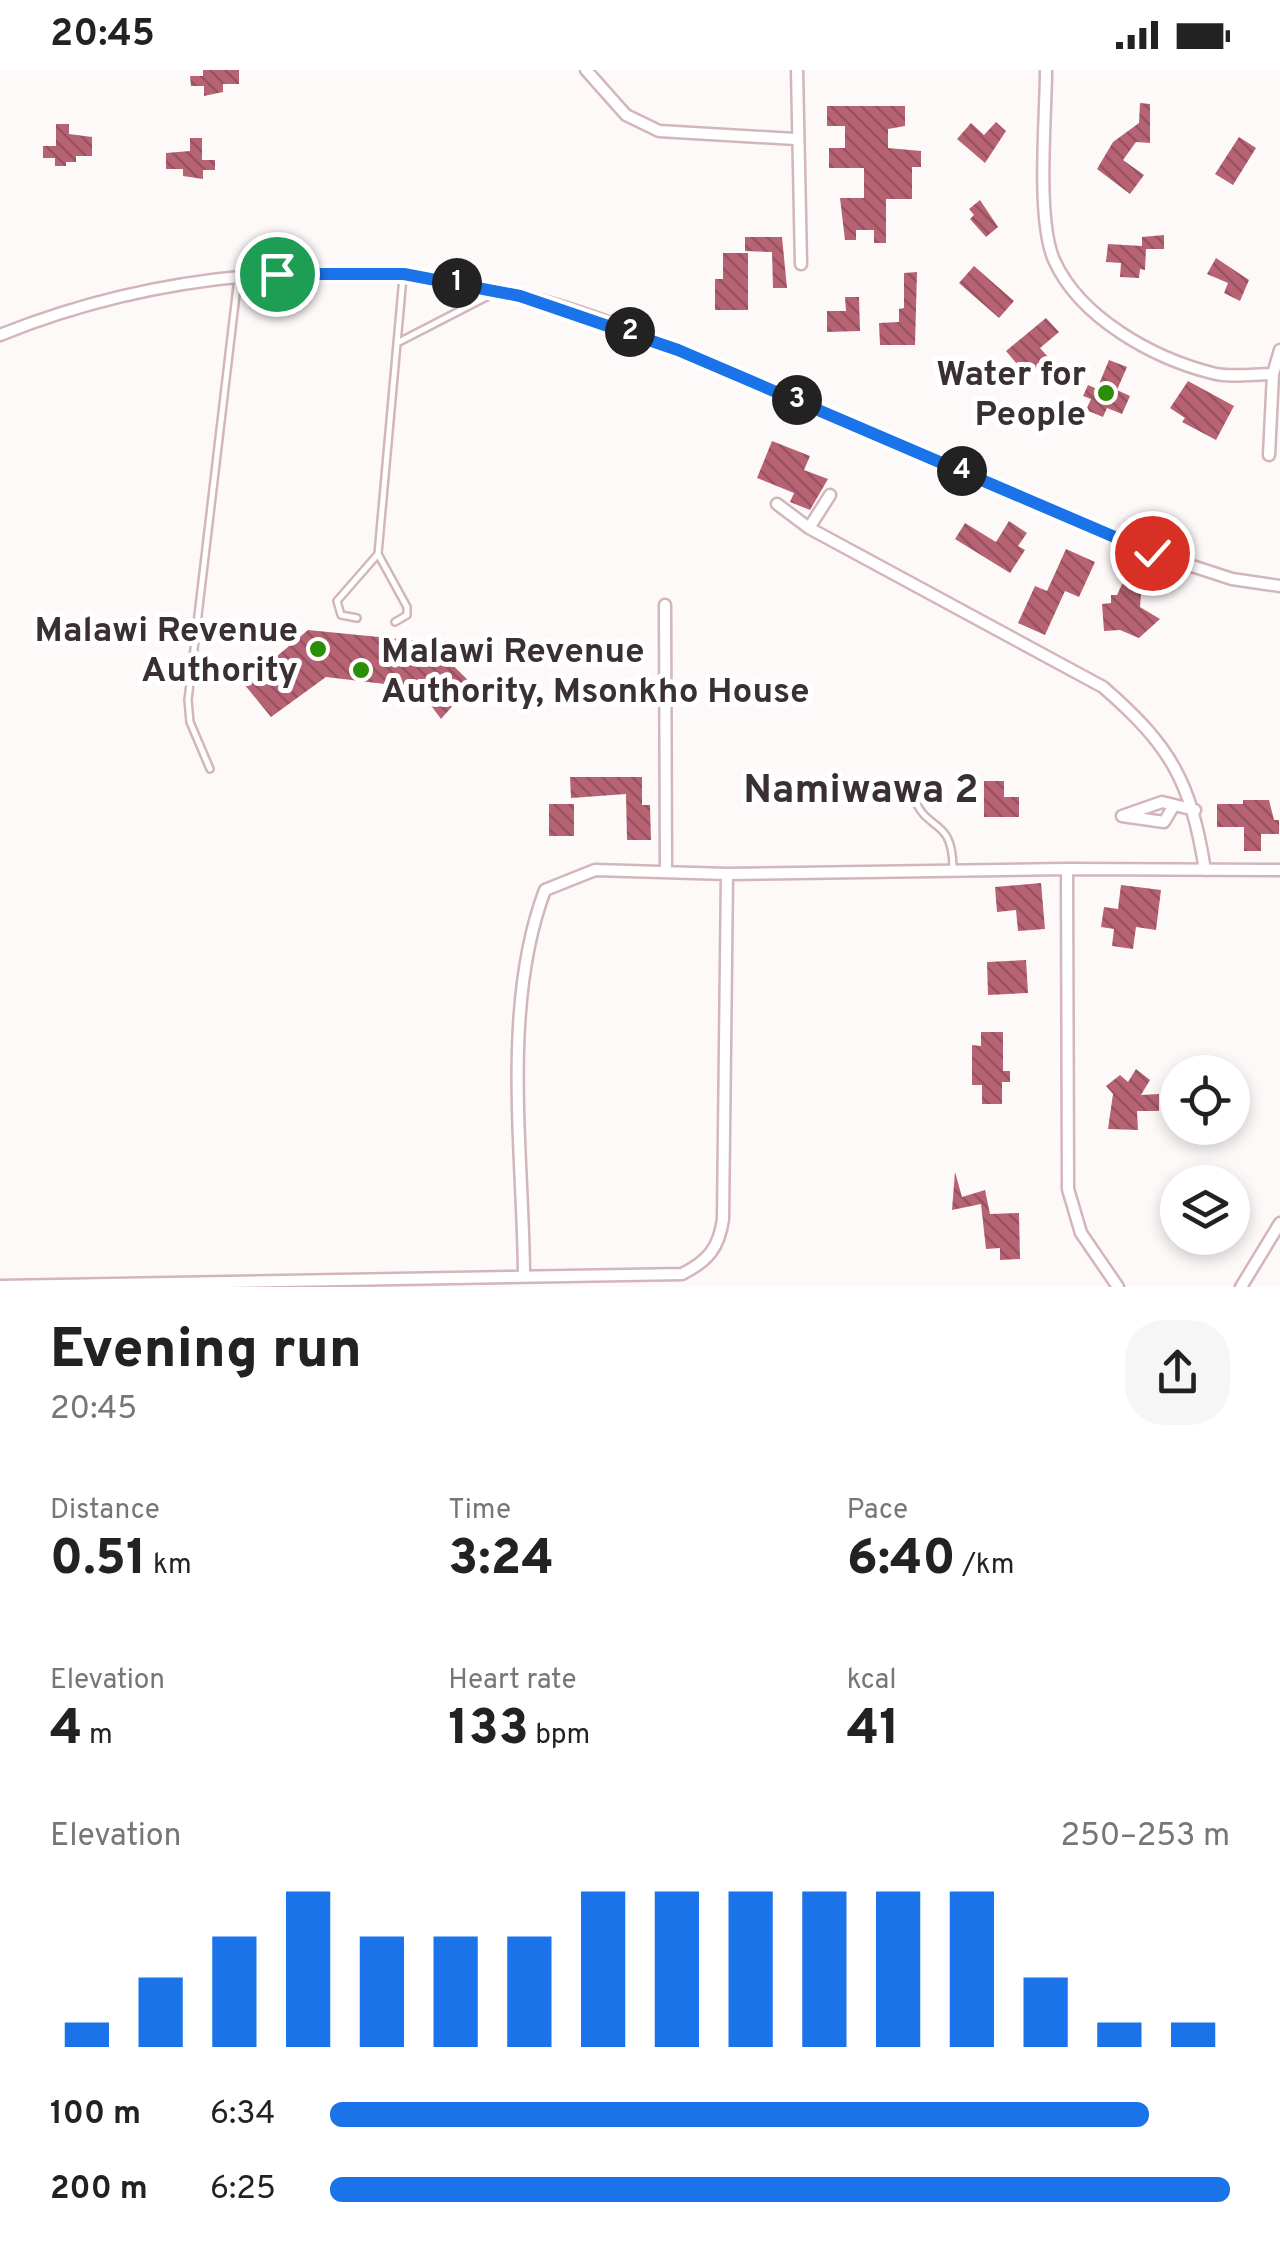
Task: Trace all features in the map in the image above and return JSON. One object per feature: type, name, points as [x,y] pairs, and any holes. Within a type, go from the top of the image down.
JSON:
[{"type":"street","points":[[586,70],[626,115],[659,131],[795,140]]},
{"type":"street","points":[[797,70],[795,140],[801,264]]},
{"type":"street","points":[[1046,70],[1046,224],[1054,259],[1073,289],[1128,340],[1214,374],[1272,374]]},
{"type":"street","points":[[0,334],[149,292],[238,278],[324,272],[404,274],[498,290],[678,350],[1152,553],[1232,579],[1280,586]]},
{"type":"street","points":[[1269,455],[1272,374],[1280,350]]},
{"type":"street","points":[[809,528],[830,495]]},
{"type":"street","points":[[777,504],[809,528],[1104,687],[1140,719],[1186,785],[1195,810],[1205,870]]},
{"type":"street","points":[[665,605],[666,872]]},
{"type":"street","points":[[1173,807],[1195,810]]},
{"type":"street","points":[[524,1274],[519,1094],[522,1020],[535,917],[545,890],[568,877],[595,870],[727,874],[953,868],[1280,870]]},
{"type":"street","points":[[1067,868],[1068,1189],[1080,1233],[1118,1287]]},
{"type":"street","points":[[0,1286],[682,1274],[704,1263],[720,1241],[727,874]]},
{"type":"street","points":[[1240,1287],[1280,1223]]},
{"type":"lane","points":[[395,622],[408,615],[407,607],[378,554],[404,274]]},
{"type":"lane","points":[[210,769],[190,722],[188,700],[238,278]]},
{"type":"lane","points":[[398,343],[498,290]]},
{"type":"lane","points":[[357,618],[340,615],[337,601],[378,554]]},
{"type":"lane","points":[[913,795],[923,814],[947,832],[953,842],[953,868]]},
{"type":"building","points":[[203,70],[239,70],[239,84],[223,84],[223,92],[204,96],[204,86],[191,86],[190,76],[203,76]]},
{"type":"building","points":[[1140,103],[1150,104],[1150,143],[1136,142],[1123,160],[1144,175],[1130,194],[1097,169],[1113,142],[1139,123]]},
{"type":"building","points":[[827,106],[905,106],[905,126],[888,129],[888,148],[921,151],[921,167],[912,167],[912,199],[886,199],[886,243],[874,243],[874,230],[856,230],[856,240],[845,240],[840,198],[864,198],[864,168],[829,168],[829,148],[845,148],[845,126],[827,126]]},
{"type":"building","points":[[996,122],[1006,131],[985,163],[957,139],[971,123],[984,135]]},
{"type":"building","points":[[56,124],[69,124],[69,134],[92,137],[92,156],[76,156],[76,162],[66,162],[66,166],[55,166],[55,158],[43,158],[43,146],[56,146]]},
{"type":"building","points":[[1239,137],[1256,148],[1233,185],[1215,174]]},
{"type":"building","points":[[190,138],[202,138],[202,160],[215,160],[215,170],[203,170],[203,179],[183,176],[183,169],[166,169],[166,153],[190,151]]},
{"type":"building","points":[[980,200],[998,227],[986,237],[970,219],[974,215],[969,209]]},
{"type":"building","points":[[1164,235],[1164,249],[1146,249],[1145,270],[1140,269],[1139,278],[1120,277],[1121,263],[1106,262],[1108,244],[1142,246],[1142,237]]},
{"type":"building","points":[[745,237],[782,237],[787,288],[773,288],[772,252],[745,251]]},
{"type":"building","points":[[723,253],[748,253],[748,310],[715,310],[715,279],[723,279]]},
{"type":"building","points":[[1216,258],[1249,280],[1240,301],[1224,293],[1228,283],[1207,274]]},
{"type":"building","points":[[974,266],[1014,301],[999,318],[959,283]]},
{"type":"building","points":[[917,272],[915,345],[880,345],[879,323],[899,322],[899,309],[904,308],[904,273]]},
{"type":"building","points":[[845,297],[859,297],[860,331],[827,332],[827,311],[846,311]]},
{"type":"building","points":[[1046,318],[1059,332],[1040,348],[1049,358],[1027,376],[1006,351]]},
{"type":"building","points":[[1109,360],[1127,367],[1117,390],[1130,396],[1122,414],[1107,408],[1103,417],[1086,410],[1091,399],[1083,396],[1088,385],[1097,389]]},
{"type":"building","points":[[1188,381],[1234,406],[1216,440],[1182,422],[1185,418],[1170,408]]},
{"type":"building","points":[[772,441],[810,456],[804,470],[828,479],[810,510],[790,502],[794,493],[757,478]]},
{"type":"building","points":[[1009,521],[1027,533],[1018,546],[1025,550],[1010,573],[955,539],[965,523],[996,542]]},
{"type":"building","points":[[1066,549],[1095,562],[1079,597],[1065,591],[1045,635],[1018,623],[1035,586],[1047,591]]},
{"type":"building","points":[[1124,580],[1142,581],[1140,607],[1160,619],[1139,638],[1120,630],[1104,631],[1102,604],[1111,603],[1111,595],[1117,595]]},
{"type":"building","name":"Malawi Revenue Authority, Msonkho House","points":[[308,630],[429,642],[472,684],[441,719],[418,688],[326,677],[271,717],[244,684]]},
{"type":"building","points":[[570,777],[642,777],[642,805],[650,805],[651,840],[627,840],[626,794],[571,798]]},
{"type":"building","points":[[984,781],[1004,781],[1004,797],[1019,797],[1019,817],[984,817]]},
{"type":"building","points":[[1243,800],[1269,800],[1274,820],[1279,820],[1279,834],[1261,834],[1261,851],[1244,851],[1244,827],[1217,827],[1217,804],[1243,804]]},
{"type":"building","points":[[549,804],[574,804],[574,836],[549,836]]},
{"type":"building","points":[[1041,883],[1045,929],[1018,931],[1016,910],[997,912],[995,887]]},
{"type":"building","points":[[1121,885],[1161,890],[1156,930],[1136,927],[1133,949],[1112,946],[1114,929],[1101,927],[1104,907],[1118,909]]},
{"type":"building","points":[[1026,960],[1028,993],[988,995],[987,962]]},
{"type":"building","points":[[981,1032],[1003,1032],[1003,1071],[1010,1071],[1010,1082],[1002,1082],[1002,1104],[982,1104],[982,1085],[972,1085],[972,1045],[981,1046]]},
{"type":"building","points":[[1136,1069],[1150,1080],[1141,1095],[1159,1094],[1159,1111],[1137,1111],[1138,1130],[1108,1129],[1113,1094],[1106,1086],[1120,1075],[1128,1082]]},
{"type":"building","points":[[955,1172],[962,1197],[985,1190],[990,1214],[1019,1213],[1020,1259],[1000,1260],[1000,1248],[986,1249],[981,1204],[952,1210]]},
{"type":"place","name":"Water for People","points":[[1106,393]]},
{"type":"place","name":"Malawi Revenue Authority","points":[[318,649]]},
{"type":"place","name":"Malawi Revenue Authority, Msonkho House","points":[[361,670]]},
{"type":"district","name":"Namiwawa 2","points":[[861,788]]},
{"type":"route","points":[[277,274],[404,274],[520,296],[678,350],[1152,553]]}]
